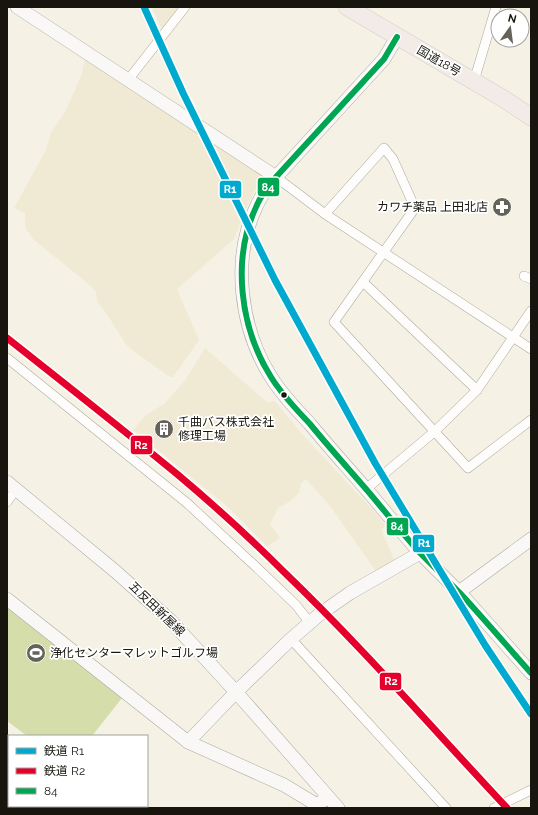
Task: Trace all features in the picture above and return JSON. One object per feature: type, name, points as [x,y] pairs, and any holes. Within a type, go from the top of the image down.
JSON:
[{"type":"highway","name":"国道18号","points":[[347,7],[474,81],[531,117]]},
{"type":"street","points":[[17,7],[276,177],[325,214],[383,253],[531,349]]},
{"type":"street","points":[[128,80],[185,7]]},
{"type":"street","points":[[474,81],[496,7]]},
{"type":"street","points":[[397,37],[384,59],[276,177],[266,189],[257,204],[246,233],[243,248],[242,293],[245,312],[260,357],[271,377],[288,400],[420,553],[459,592],[531,673]]},
{"type":"street","points":[[325,214],[384,148],[393,159],[415,208],[334,322],[468,468],[531,420]]},
{"type":"street","points":[[363,282],[477,390]]},
{"type":"street","points":[[366,489],[434,432],[477,390],[514,338],[531,311]]},
{"type":"street","points":[[7,358],[187,503],[296,605],[310,623]]},
{"type":"street","points":[[7,502],[12,486]]},
{"type":"street","name":"五反田新屋線","points":[[12,486],[116,571],[160,611],[236,692],[338,808]]},
{"type":"street","points":[[459,592],[531,539]]},
{"type":"street","points":[[188,742],[236,692],[291,639],[320,614],[350,593],[420,553]]},
{"type":"street","points":[[7,599],[188,742],[284,785],[318,805],[328,797]]},
{"type":"street","points":[[291,639],[446,808]]},
{"type":"street","points":[[494,808],[531,790]]},
{"type":"shaded area","points":[[152,7],[180,7],[162,30]]},
{"type":"shaded area","points":[[85,56],[263,176],[245,211],[234,239],[177,289],[199,340],[173,377],[170,377],[132,350],[125,343],[97,301],[96,292],[91,286],[34,240],[26,229],[25,213],[14,208],[46,150],[51,132],[65,112],[82,74]]},
{"type":"shaded area","points":[[205,348],[267,402],[275,401],[302,434],[372,509],[386,526],[381,529],[396,564],[378,574],[330,506],[306,479],[301,483],[299,493],[289,502],[278,508],[270,524],[280,538],[267,546],[227,506],[133,430],[146,415],[164,404],[186,379]]},
{"type":"green space","name":"浄化センターマレットゴルフ場","points":[[7,607],[122,698],[93,735],[26,735],[7,721]]},
{"type":"rail line","name":"R1","points":[[144,7],[183,93],[275,280],[375,463],[485,645],[531,714]]},
{"type":"rail line","name":"R2","points":[[7,338],[177,474],[245,534],[341,629],[507,808]]},
{"type":"transit line","name":"84","points":[[397,37],[384,59],[276,177],[259,201],[249,226],[244,247],[242,270],[246,315],[260,358],[275,384],[284,396],[331,448],[421,554],[460,593],[531,673]]},
{"type":"place","name":"カワチ薬品 上田北店","points":[[502,207]]},
{"type":"place","name":"千曲バス株式会社 修理工場","points":[[164,429]]},
{"type":"place","name":"浄化センターマレットゴルフ場","points":[[36,653]]}]
